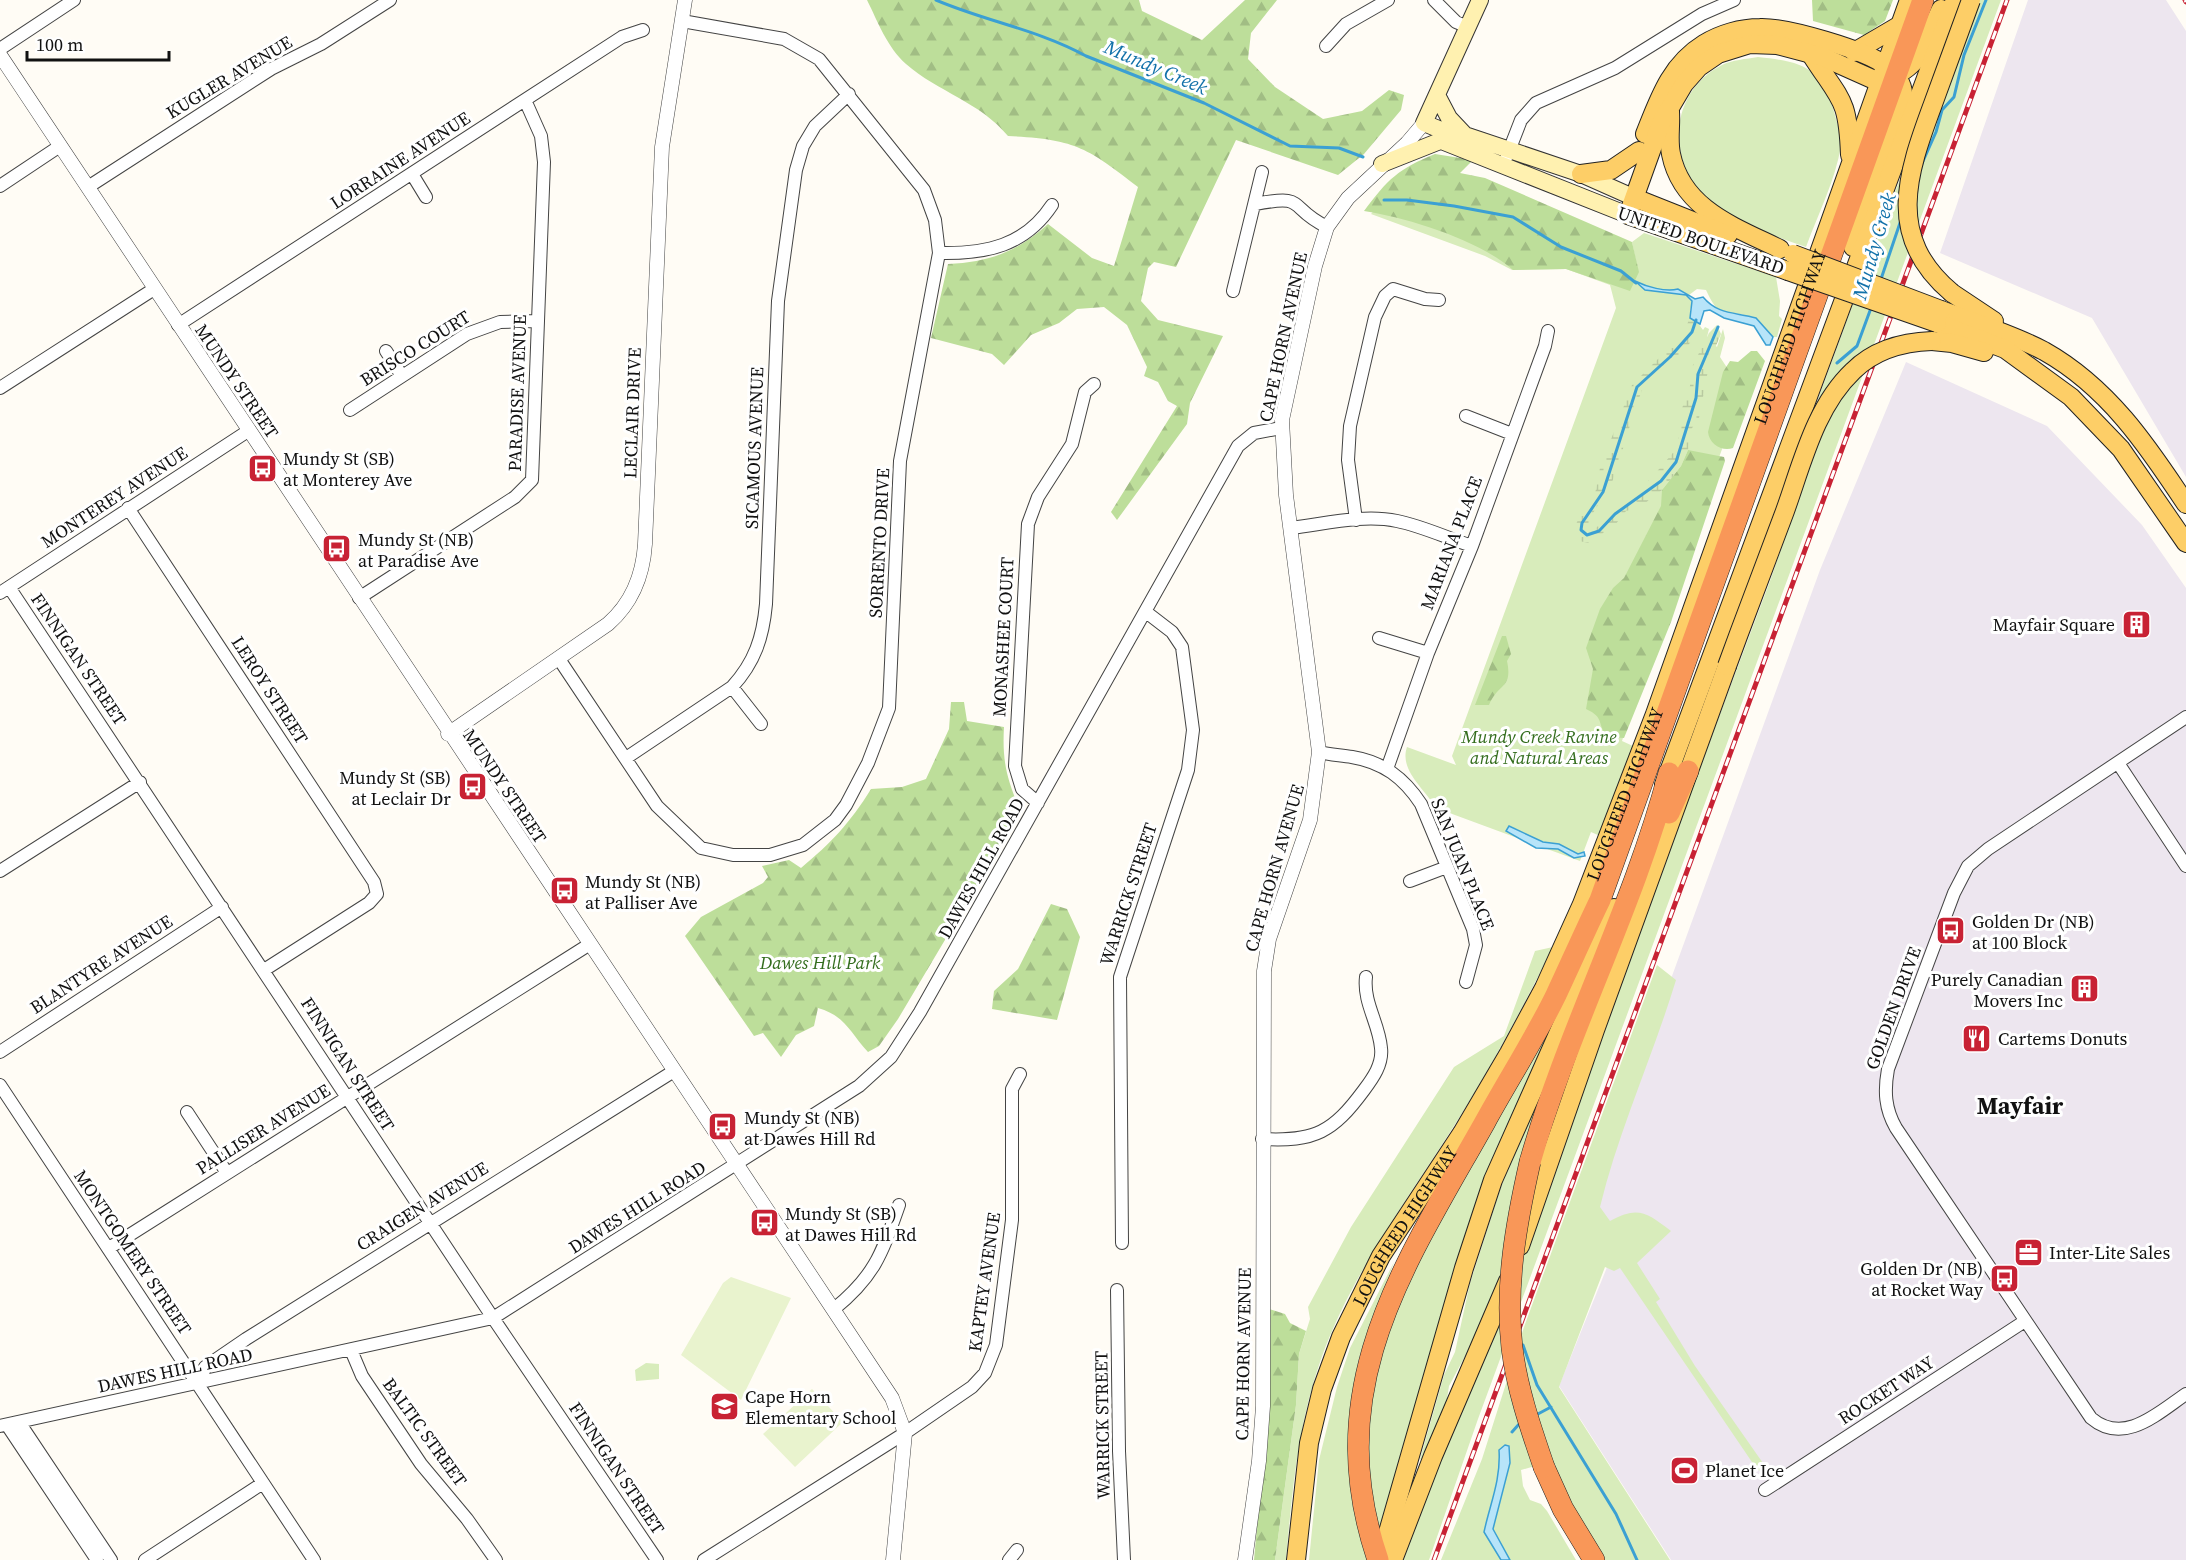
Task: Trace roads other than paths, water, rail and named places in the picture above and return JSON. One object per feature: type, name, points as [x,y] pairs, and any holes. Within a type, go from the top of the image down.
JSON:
[{"type":"highway","points":[[1379,1560],[1360,1485],[1358,1435],[1362,1389],[1381,1319],[1421,1236],[1555,996],[1600,900],[1887,81],[1923,0]]},
{"type":"highway","points":[[1594,1560],[1563,1509],[1544,1467],[1520,1388],[1510,1326],[1512,1252],[1531,1158],[1558,1078],[1649,841],[1679,772]]},
{"type":"main road","points":[[1422,126],[1438,97],[1480,0]]},
{"type":"main road","name":"LOUGHEED HIGHWAY","points":[[1296,1560],[1309,1443],[1322,1389],[1341,1337],[1381,1256],[1462,1134],[1509,1053],[1544,988],[1579,912],[1655,714],[1850,163],[1887,81],[1900,25],[1910,0]]},
{"type":"main road","points":[[1887,81],[1911,67],[1918,58],[1947,0]]},
{"type":"main road","name":"LOUGHEED HIGHWAY","points":[[1379,1560],[1469,1250],[1493,1180],[1679,772],[1849,282],[1865,248],[1955,0]]},
{"type":"main road","points":[[1971,0],[1919,140],[1907,192],[1907,218],[1916,248],[1932,274],[1976,311],[2016,332],[2041,350]]},
{"type":"main road","points":[[1854,52],[1900,25]]},
{"type":"main road","points":[[1629,195],[1639,151],[1668,79],[1689,55],[1718,37],[1745,29],[1778,28],[1854,52],[1887,81]]},
{"type":"main road","points":[[1623,213],[1660,123],[1684,84],[1699,67],[1730,49],[1768,44],[1823,57],[1903,86],[1903,100],[1853,246],[1849,282]]},
{"type":"main road","points":[[1812,56],[1834,84],[1845,106],[1849,125],[1850,163]]},
{"type":"main road","points":[[1438,97],[1449,118],[1465,135]]},
{"type":"main road","points":[[1670,110],[1671,155],[1680,179],[1690,195],[1714,216],[1787,258]]},
{"type":"main road","name":"UNITED BOULEVARD","points":[[1422,126],[1454,135],[1465,135],[1581,174],[1787,258],[1937,325],[2005,349],[2052,383],[2094,418],[2121,449],[2186,543]]},
{"type":"main road","name":"UNITED BOULEVARD","points":[[1422,126],[1440,141],[1623,213],[1787,258]]},
{"type":"main road","points":[[1382,164],[1440,141]]},
{"type":"main road","points":[[1581,174],[1611,170],[1639,151]]},
{"type":"main road","points":[[1393,1560],[1504,1291],[1679,772],[1727,666],[1809,445],[1830,400],[1846,378],[1873,356],[1904,344],[1937,325]]},
{"type":"main road","name":"UNITED BOULEVARD","points":[[1937,325],[2041,350],[2086,379],[2144,441],[2186,504]]},
{"type":"street","points":[[0,49],[74,0]]},
{"type":"street","name":"KUGLER AVENUE","points":[[88,187],[271,69],[321,44],[390,0]]},
{"type":"street","name":"LECLAIR DRIVE","points":[[448,734],[617,616],[632,595],[643,564],[660,178],[685,0]]},
{"type":"street","points":[[1326,46],[1346,24],[1388,0]]},
{"type":"street","points":[[1434,0],[1455,21],[1468,27]]},
{"type":"street","points":[[1503,166],[1521,120],[1536,103],[1615,68],[1702,14],[1734,0]]},
{"type":"street","name":"SORRENTO DRIVE","points":[[559,658],[665,816],[700,848],[746,856],[781,852],[803,845],[821,833],[846,805],[878,741],[889,708],[901,454],[939,253],[937,226],[924,190],[819,59],[794,43],[775,37],[682,21]]},
{"type":"street","name":"LORRAINE AVENUE","points":[[178,325],[622,38],[644,30]]},
{"type":"street","name":"MUNDY STREET","points":[[0,55],[448,734],[892,1398],[905,1433],[893,1560]]},
{"type":"street","name":"SICAMOUS AVENUE","points":[[626,758],[732,687],[753,660],[764,620],[778,301],[796,170],[803,146],[815,126],[849,94]]},
{"type":"street","name":"PARADISE AVENUE","points":[[359,598],[515,497],[532,480],[544,162],[541,136],[525,100]]},
{"type":"street","name":"CAPE HORN AVENUE","points":[[1245,1560],[1259,1461],[1263,1406],[1263,986],[1266,950],[1310,820],[1319,752],[1281,428],[1317,260],[1327,227],[1345,201],[1422,126]]},
{"type":"street","points":[[0,186],[60,146]]},
{"type":"street","points":[[1233,291],[1262,172]]},
{"type":"street","points":[[412,174],[426,197]]},
{"type":"street","points":[[1255,204],[1282,199],[1292,200],[1312,219],[1327,227]]},
{"type":"street","points":[[939,253],[969,253],[999,248],[1029,231],[1052,205]]},
{"type":"street","points":[[0,388],[154,289]]},
{"type":"street","points":[[1356,520],[1348,460],[1349,437],[1377,311],[1385,296],[1393,289],[1425,299],[1439,300]]},
{"type":"street","name":"BRISCO COURT","points":[[350,410],[477,329],[500,322],[537,321]]},
{"type":"street","name":"MARIANA PLACE","points":[[1387,769],[1428,653],[1472,546],[1545,346],[1548,331]]},
{"type":"street","points":[[386,351],[402,376]]},
{"type":"street","name":"MONASHEE COURT","points":[[1038,803],[1022,789],[1015,766],[1026,537],[1034,508],[1072,444],[1085,392],[1094,384]]},
{"type":"street","points":[[1466,417],[1512,435]]},
{"type":"street","name":"DAWES HILL ROAD","points":[[9,1424],[493,1318],[859,1086],[891,1057],[920,1012],[1238,446],[1254,432],[1281,428]]},
{"type":"street","name":"MONTEREY AVENUE","points":[[5,590],[248,431]]},
{"type":"street","name":"LEROY STREET","points":[[128,508],[372,877],[377,894],[364,907],[264,970]]},
{"type":"street","points":[[1291,528],[1356,520],[1397,521],[1472,546]]},
{"type":"street","name":"FINNIGAN STREET","points":[[5,590],[140,782],[493,1318],[657,1560]]},
{"type":"street","name":"WARRICK STREET","points":[[1122,1243],[1120,978],[1188,770],[1193,743],[1182,647],[1172,632],[1146,612]]},
{"type":"street","points":[[1379,638],[1428,653]]},
{"type":"street","points":[[732,687],[761,724]]},
{"type":"street","name":"GOLDEN DRIVE","points":[[2186,717],[1988,849],[1964,872],[1954,893],[1885,1084],[1887,1104],[1893,1122],[2085,1412],[2096,1423],[2114,1429],[2134,1428],[2186,1394]]},
{"type":"street","name":"SAN JUAN PLACE","points":[[1319,752],[1353,757],[1387,769],[1409,786],[1421,804],[1473,928],[1476,945],[1466,982]]},
{"type":"street","points":[[2118,763],[2186,866]]},
{"type":"street","points":[[0,871],[140,782]]},
{"type":"street","points":[[1410,881],[1447,867]]},
{"type":"street","name":"BLANTYRE AVENUE","points":[[0,1052],[222,907]]},
{"type":"street","name":"PALLISER AVENUE","points":[[109,1248],[590,944]]},
{"type":"street","points":[[1262,1139],[1306,1138],[1330,1129],[1345,1116],[1372,1078],[1379,1065],[1382,1049],[1364,992],[1366,977]]},
{"type":"street","name":"CRAIGEN AVENUE","points":[[200,1384],[206,1366],[430,1222],[674,1071]]},
{"type":"street","name":"KAPTEY AVENUE","points":[[704,1560],[905,1433],[972,1387],[985,1372],[994,1353],[1013,1200],[1012,1089],[1020,1074]]},
{"type":"street","name":"MONTGOMERY STREET","points":[[0,1085],[200,1384],[314,1560]]},
{"type":"street","points":[[187,1112],[227,1173]]},
{"type":"street","points":[[834,1309],[870,1275],[884,1249],[899,1205]]},
{"type":"street","name":"WARRICK STREET","points":[[1117,1290],[1119,1451],[1124,1560]]},
{"type":"street","name":"ROCKET WAY","points":[[1766,1490],[2025,1321]]},
{"type":"street","name":"BALTIC STREET","points":[[351,1350],[363,1376],[421,1464],[467,1519],[496,1560]]},
{"type":"street","points":[[9,1424],[97,1560]]},
{"type":"street","points":[[9,1424],[111,1560]]},
{"type":"street","points":[[145,1560],[263,1483]]},
{"type":"water","points":[[1635,281],[1656,288],[1678,289],[1695,299],[1703,297],[1721,310],[1756,318],[1773,337],[1770,345],[1766,345],[1754,326],[1724,318],[1710,310],[1704,311],[1700,324],[1690,318],[1692,301],[1686,295],[1645,290]]},
{"type":"water","points":[[1509,826],[1543,842],[1559,844],[1578,854],[1584,852],[1585,856],[1574,858],[1558,849],[1536,848],[1506,831]]},
{"type":"water","points":[[1505,1445],[1509,1446],[1510,1463],[1493,1529],[1510,1560],[1501,1560],[1484,1532],[1497,1482],[1499,1450]]},
{"type":"waterway","name":"Mundy Creek","points":[[936,0],[1050,39],[1086,56],[1204,103],[1290,146],[1339,148],[1363,157]]},
{"type":"waterway","name":"Mundy Creek","points":[[1920,168],[1936,132],[1942,110],[1954,97],[1964,55],[1986,0]]},
{"type":"waterway","name":"Mundy Creek","points":[[1384,200],[1407,200],[1454,206],[1513,217],[1561,247],[1621,271],[1636,283]]},
{"type":"waterway","name":"Mundy Creek","points":[[1880,282],[1901,220]]},
{"type":"waterway","name":"Mundy Creek","points":[[1837,363],[1857,346],[1871,308]]},
{"type":"waterway","points":[[1696,320],[1692,332],[1670,357],[1637,387],[1603,492],[1582,523],[1581,530],[1587,535],[1599,531],[1615,514],[1661,481],[1676,462],[1696,398],[1698,374],[1718,327]]},
{"type":"waterway","points":[[1523,1345],[1537,1385],[1616,1514],[1637,1560]]},
{"type":"waterway","points":[[1536,1415],[1551,1407]]},
{"type":"waterway","points":[[1512,1432],[1520,1423]]},
{"type":"railway","points":[[1434,1560],[2007,0]]},
{"type":"place","name":"Mundy St (SB) at Monterey Ave","points":[[262,468]]},
{"type":"place","name":"Mundy St (NB) at Paradise Ave","points":[[337,549]]},
{"type":"place","name":"Mayfair Square","points":[[2136,624]]},
{"type":"place","name":"Mundy St (SB) at Leclair Dr","points":[[472,787]]},
{"type":"place","name":"Mundy St (NB) at Palliser Ave","points":[[564,891]]},
{"type":"place","name":"Golden Dr (NB) at 100 Block","points":[[1951,931]]},
{"type":"place","name":"Purely Canadian Movers Inc","points":[[2084,989]]},
{"type":"place","name":"Cartems Donuts","points":[[1977,1038]]},
{"type":"place","name":"Mundy St (NB) at Dawes Hill Rd","points":[[723,1127]]},
{"type":"place","name":"Mundy St (SB) at Dawes Hill Rd","points":[[764,1223]]},
{"type":"place","name":"Inter-Lite Sales","points":[[2028,1252]]},
{"type":"place","name":"Golden Dr (NB) at Rocket Way","points":[[2004,1278]]},
{"type":"place","name":"Cape Horn Elementary School","points":[[724,1406]]},
{"type":"place","name":"Planet Ice","points":[[1684,1470]]},
{"type":"district","name":"Mayfair","points":[[2020,1105]]},
{"type":"park label","name":"Mundy Creek Ravine and Natural Areas","points":[[1539,746]]},
{"type":"park label","name":"Dawes Hill Park","points":[[820,962]]}]
